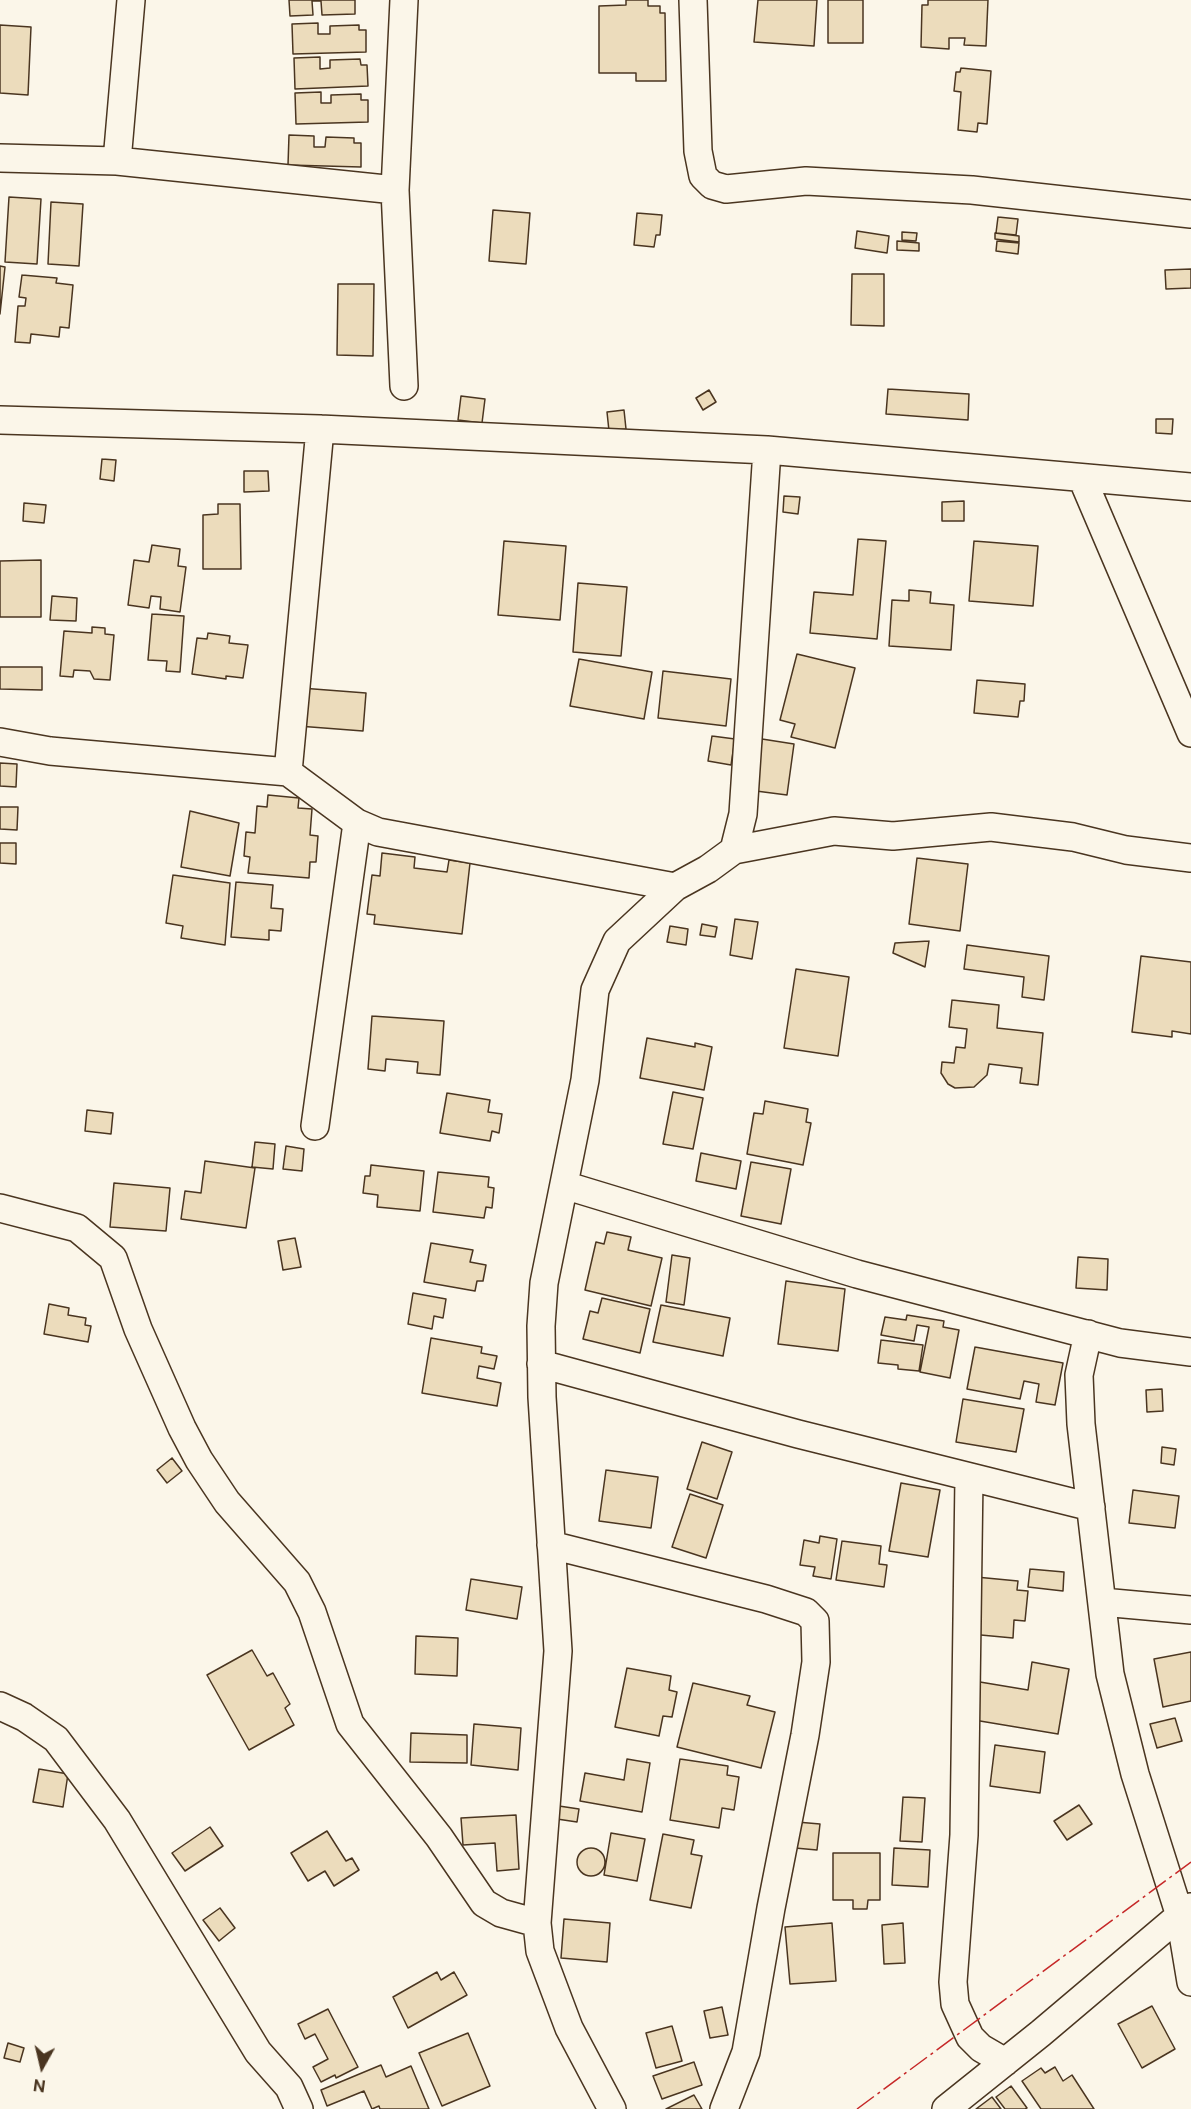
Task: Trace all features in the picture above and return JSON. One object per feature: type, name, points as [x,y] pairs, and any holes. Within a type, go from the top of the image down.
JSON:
[{"type":"street","points":[[117,160],[131,0]]},
{"type":"street","points":[[404,0],[395,190],[404,386]]},
{"type":"street","points":[[693,0],[698,151],[703,176],[712,185],[726,189],[806,181],[972,190],[1191,214]]},
{"type":"street","points":[[0,158],[117,160],[395,190]]},
{"type":"street","points":[[0,420],[320,429],[767,450],[1191,487]]},
{"type":"street","points":[[288,772],[320,429]]},
{"type":"street","points":[[734,850],[743,814],[767,450]]},
{"type":"street","points":[[1082,478],[1191,733]]},
{"type":"street","points":[[0,742],[50,751],[288,772],[357,823],[378,832],[675,887]]},
{"type":"street","points":[[315,1126],[357,823]]},
{"type":"street","points":[[612,2109],[569,2028],[540,1951],[537,1923],[557,1668],[541,1364],[544,1283],[585,1080],[594,990],[617,941],[675,887],[708,869],[734,850],[834,831],[893,836],[991,827],[1073,837],[1126,850],[1191,858]]},
{"type":"street","points":[[564,1185],[857,1274],[1120,1343],[1191,1352]]},
{"type":"street","points":[[0,1208],[77,1228],[113,1258],[138,1329],[182,1428],[199,1460],[227,1502],[297,1582],[312,1612],[350,1724],[439,1838],[483,1903],[501,1913],[537,1923]]},
{"type":"street","points":[[1088,1334],[1079,1375],[1081,1424],[1110,1674],[1126,1741],[1185,1911],[1191,1982]]},
{"type":"street","points":[[541,1364],[798,1434],[1091,1507]]},
{"type":"street","points":[[969,1477],[964,1835],[953,1982],[955,2004],[970,2037],[981,2048],[1005,2062]]},
{"type":"street","points":[[551,1545],[766,1599],[806,1612],[815,1621],[816,1662],[805,1735],[746,2052],[724,2109]]},
{"type":"street","points":[[1102,1602],[1191,1610]]},
{"type":"street","points":[[0,1706],[24,1717],[56,1739],[117,1820],[258,2052],[289,2087],[300,2109]]},
{"type":"street","points":[[946,2109],[1185,1911]]},
{"type":"building","points":[[289,0],[355,0],[355,14],[322,15],[321,1],[312,1],[313,15],[290,16]]},
{"type":"building","points":[[626,0],[648,0],[648,6],[660,6],[660,13],[665,13],[666,81],[636,81],[636,73],[599,73],[599,6],[626,5]]},
{"type":"building","points":[[758,0],[817,0],[814,46],[754,42]]},
{"type":"building","points":[[828,0],[863,0],[863,43],[828,43]]},
{"type":"building","points":[[928,0],[988,0],[986,46],[964,45],[965,38],[949,38],[949,49],[921,47],[922,5],[928,5]]},
{"type":"building","points":[[318,23],[318,34],[330,34],[330,26],[359,25],[359,30],[366,30],[366,52],[293,54],[292,24]]},
{"type":"building","points":[[0,25],[31,27],[28,95],[0,93]]},
{"type":"building","points":[[320,57],[320,69],[330,68],[330,60],[360,59],[361,65],[367,65],[368,86],[295,89],[294,58]]},
{"type":"building","points":[[961,68],[991,71],[987,124],[978,123],[977,132],[958,130],[961,92],[954,91],[956,72],[960,72]]},
{"type":"building","points":[[321,92],[321,103],[331,103],[331,95],[361,94],[361,100],[368,100],[368,122],[296,124],[295,93]]},
{"type":"building","points":[[289,135],[314,136],[314,147],[325,147],[326,137],[354,138],[354,143],[361,143],[361,167],[288,165]]},
{"type":"building","points":[[9,197],[41,199],[37,264],[5,262]]},
{"type":"building","points":[[51,202],[83,204],[79,266],[48,264]]},
{"type":"building","points":[[493,210],[530,213],[526,264],[489,261]]},
{"type":"building","points":[[637,213],[662,215],[660,235],[656,235],[654,247],[634,245]]},
{"type":"building","points":[[998,217],[1018,219],[1016,235],[996,233]]},
{"type":"building","points":[[857,231],[889,236],[887,253],[855,248]]},
{"type":"building","points":[[902,232],[917,233],[916,241],[902,240]]},
{"type":"building","points":[[995,233],[1019,236],[1019,242],[995,239]]},
{"type":"building","points":[[897,241],[919,243],[919,251],[897,250]]},
{"type":"building","points":[[997,241],[1019,243],[1018,254],[996,251]]},
{"type":"building","points":[[0,266],[5,267],[0,314]]},
{"type":"building","points":[[1191,269],[1191,288],[1166,289],[1165,270]]},
{"type":"building","points":[[852,274],[884,274],[884,326],[851,325]]},
{"type":"building","points":[[22,275],[57,278],[56,283],[73,285],[69,328],[60,327],[59,337],[31,334],[30,343],[15,342],[18,306],[25,306],[26,298],[19,297]]},
{"type":"building","points":[[338,284],[374,284],[373,356],[337,355]]},
{"type":"building","points":[[888,389],[969,394],[968,420],[886,414]]},
{"type":"building","points":[[709,390],[716,402],[703,410],[696,398]]},
{"type":"building","points":[[461,396],[485,399],[482,423],[458,420]]},
{"type":"building","points":[[624,410],[626,429],[609,431],[607,412]]},
{"type":"building","points":[[1156,419],[1173,419],[1172,434],[1156,433]]},
{"type":"building","points":[[102,459],[116,460],[114,481],[100,479]]},
{"type":"building","points":[[244,471],[268,471],[269,491],[244,492]]},
{"type":"building","points":[[784,496],[800,497],[798,514],[783,512]]},
{"type":"building","points":[[964,501],[964,521],[942,521],[942,502]]},
{"type":"building","points":[[24,503],[46,505],[44,523],[23,521]]},
{"type":"building","points":[[218,504],[240,504],[241,569],[203,569],[203,515],[218,514]]},
{"type":"building","points":[[858,539],[886,541],[877,639],[810,633],[814,592],[853,595]]},
{"type":"building","points":[[504,541],[566,546],[560,620],[498,615]]},
{"type":"building","points":[[974,541],[1038,546],[1033,606],[969,601]]},
{"type":"building","points":[[152,545],[180,549],[178,566],[186,567],[180,612],[160,609],[161,597],[151,596],[149,608],[128,605],[134,560],[149,562]]},
{"type":"building","points":[[41,560],[41,617],[0,617],[0,561]]},
{"type":"building","points":[[578,583],[627,587],[621,656],[573,652]]},
{"type":"building","points":[[909,590],[931,592],[930,603],[954,605],[951,650],[889,646],[892,600],[909,601]]},
{"type":"building","points":[[52,596],[77,598],[76,621],[50,620]]},
{"type":"building","points":[[152,614],[184,616],[180,672],[166,671],[167,661],[148,660]]},
{"type":"building","points":[[92,627],[105,628],[105,634],[114,635],[110,680],[94,679],[90,671],[74,670],[73,677],[60,676],[64,631],[92,633]]},
{"type":"building","points":[[208,633],[230,636],[229,643],[248,645],[243,678],[226,676],[226,679],[192,674],[197,638],[207,639]]},
{"type":"building","points":[[797,654],[855,668],[835,748],[791,737],[795,724],[780,720]]},
{"type":"building","points":[[579,659],[652,672],[644,719],[570,706]]},
{"type":"building","points":[[0,667],[42,667],[42,690],[0,689]]},
{"type":"building","points":[[663,671],[731,679],[726,726],[658,718]]},
{"type":"building","points":[[977,680],[1025,684],[1024,701],[1020,701],[1018,717],[974,713]]},
{"type":"building","points":[[301,688],[366,693],[363,731],[298,726]]},
{"type":"building","points":[[712,736],[735,739],[731,765],[708,761]]},
{"type":"building","points":[[762,739],[794,744],[787,795],[756,791]]},
{"type":"building","points":[[0,763],[17,764],[16,787],[0,786]]},
{"type":"building","points":[[268,795],[299,798],[298,808],[312,809],[310,835],[318,836],[316,862],[310,862],[309,878],[248,873],[250,857],[244,856],[246,832],[255,833],[257,806],[267,807]]},
{"type":"building","points":[[0,807],[18,807],[17,830],[0,829]]},
{"type":"building","points":[[190,811],[239,823],[230,876],[181,867]]},
{"type":"building","points":[[0,843],[16,843],[16,864],[0,863]]},
{"type":"building","points":[[382,853],[415,857],[414,868],[447,872],[449,860],[470,863],[462,934],[374,924],[375,915],[367,914],[372,875],[380,876]]},
{"type":"building","points":[[917,858],[968,864],[960,931],[909,924]]},
{"type":"building","points":[[173,875],[230,883],[225,945],[181,938],[183,926],[166,923]]},
{"type":"building","points":[[236,882],[273,885],[271,908],[283,909],[281,931],[269,930],[269,940],[231,937]]},
{"type":"building","points":[[735,919],[758,922],[752,959],[730,955]]},
{"type":"building","points":[[702,924],[717,927],[715,937],[700,935]]},
{"type":"building","points":[[670,926],[688,929],[686,945],[667,942]]},
{"type":"building","points":[[929,941],[925,967],[893,953],[895,943]]},
{"type":"building","points":[[967,945],[1049,956],[1044,1000],[1022,997],[1024,977],[964,969]]},
{"type":"building","points":[[1141,956],[1191,962],[1191,1034],[1172,1031],[1172,1037],[1132,1032]]},
{"type":"building","points":[[796,969],[849,977],[838,1056],[784,1048]]},
{"type":"building","points":[[952,1000],[999,1005],[997,1028],[1043,1033],[1038,1085],[1020,1083],[1022,1068],[989,1064],[987,1075],[974,1087],[955,1088],[948,1084],[941,1073],[942,1062],[954,1063],[956,1047],[965,1048],[967,1029],[949,1027]]},
{"type":"building","points":[[372,1016],[444,1021],[440,1075],[417,1073],[418,1062],[386,1059],[385,1071],[368,1069]]},
{"type":"building","points":[[647,1038],[695,1047],[695,1043],[712,1047],[704,1090],[640,1078]]},
{"type":"building","points":[[673,1092],[703,1098],[693,1149],[663,1144]]},
{"type":"building","points":[[447,1093],[490,1100],[488,1112],[502,1114],[499,1133],[492,1131],[490,1141],[440,1133]]},
{"type":"building","points":[[765,1101],[808,1109],[806,1122],[811,1123],[803,1165],[747,1154],[754,1113],[763,1114]]},
{"type":"building","points":[[87,1110],[113,1113],[111,1134],[85,1131]]},
{"type":"building","points":[[255,1142],[275,1144],[273,1169],[252,1167]]},
{"type":"building","points":[[286,1146],[304,1149],[302,1171],[283,1169]]},
{"type":"building","points":[[701,1153],[741,1161],[736,1189],[696,1181]]},
{"type":"building","points":[[205,1161],[255,1168],[246,1228],[181,1219],[185,1191],[201,1193]]},
{"type":"building","points":[[751,1162],[791,1169],[781,1224],[741,1216]]},
{"type":"building","points":[[371,1165],[424,1171],[420,1211],[377,1207],[378,1195],[363,1193],[365,1176],[370,1176]]},
{"type":"building","points":[[438,1172],[489,1177],[488,1187],[494,1188],[492,1208],[486,1207],[484,1218],[433,1212]]},
{"type":"building","points":[[114,1183],[170,1188],[166,1231],[110,1227]]},
{"type":"building","points":[[607,1232],[631,1237],[628,1250],[662,1258],[651,1306],[585,1290],[596,1242],[604,1244]]},
{"type":"building","points":[[295,1238],[301,1267],[283,1270],[278,1241]]},
{"type":"building","points":[[431,1243],[473,1250],[470,1262],[486,1265],[483,1281],[477,1281],[475,1291],[424,1282]]},
{"type":"building","points":[[672,1255],[690,1258],[684,1305],[666,1302]]},
{"type":"building","points":[[1078,1257],[1108,1259],[1107,1290],[1076,1288]]},
{"type":"building","points":[[786,1281],[845,1289],[838,1351],[778,1344]]},
{"type":"building","points":[[413,1293],[446,1299],[443,1318],[434,1316],[432,1329],[408,1324]]},
{"type":"building","points":[[602,1298],[650,1309],[640,1353],[583,1339],[590,1311],[598,1313]]},
{"type":"building","points":[[49,1304],[69,1308],[68,1315],[86,1318],[85,1325],[91,1326],[88,1342],[44,1334]]},
{"type":"building","points":[[661,1305],[730,1318],[723,1356],[653,1342]]},
{"type":"building","points":[[907,1315],[944,1321],[943,1327],[959,1330],[950,1378],[920,1372],[929,1327],[917,1325],[914,1341],[881,1335],[885,1317],[906,1320]]},
{"type":"building","points":[[431,1338],[482,1347],[481,1353],[497,1356],[494,1369],[479,1366],[477,1378],[501,1383],[497,1406],[422,1393]]},
{"type":"building","points":[[881,1340],[923,1345],[919,1371],[898,1369],[898,1365],[878,1363]]},
{"type":"building","points":[[975,1347],[1063,1363],[1055,1405],[1036,1402],[1039,1384],[1024,1381],[1020,1399],[967,1389]]},
{"type":"building","points":[[1162,1389],[1163,1411],[1147,1412],[1146,1390]]},
{"type":"building","points":[[963,1399],[1024,1409],[1016,1452],[956,1442]]},
{"type":"building","points":[[702,1442],[732,1452],[717,1499],[687,1489]]},
{"type":"building","points":[[1162,1447],[1176,1449],[1174,1465],[1161,1463]]},
{"type":"building","points":[[172,1458],[182,1471],[167,1483],[157,1470]]},
{"type":"building","points":[[606,1470],[658,1477],[651,1528],[599,1521]]},
{"type":"building","points":[[901,1483],[940,1490],[928,1557],[889,1551]]},
{"type":"building","points":[[1133,1490],[1179,1496],[1175,1528],[1129,1523]]},
{"type":"building","points":[[690,1494],[723,1505],[706,1558],[672,1547]]},
{"type":"building","points":[[820,1536],[837,1539],[831,1579],[813,1576],[815,1567],[800,1565],[804,1540],[819,1543]]},
{"type":"building","points":[[842,1541],[881,1546],[879,1564],[887,1565],[884,1587],[836,1580]]},
{"type":"building","points":[[1030,1569],[1064,1572],[1063,1591],[1028,1587]]},
{"type":"building","points":[[976,1577],[1018,1581],[1017,1590],[1028,1591],[1025,1621],[1014,1620],[1013,1638],[970,1634]]},
{"type":"building","points":[[471,1579],[522,1587],[517,1619],[466,1610]]},
{"type":"building","points":[[416,1636],[458,1638],[457,1676],[415,1674]]},
{"type":"building","points":[[252,1650],[267,1676],[273,1673],[290,1704],[285,1708],[294,1725],[249,1750],[207,1675]]},
{"type":"building","points":[[1191,1652],[1191,1701],[1163,1707],[1154,1659]]},
{"type":"building","points":[[1032,1662],[1069,1669],[1058,1734],[968,1719],[974,1681],[1028,1690]]},
{"type":"building","points":[[627,1668],[671,1676],[669,1690],[677,1692],[672,1717],[663,1716],[659,1736],[615,1727]]},
{"type":"building","points":[[693,1683],[750,1696],[747,1705],[775,1712],[761,1768],[677,1747]]},
{"type":"building","points":[[1175,1718],[1182,1741],[1157,1748],[1150,1724]]},
{"type":"building","points":[[474,1724],[521,1728],[518,1770],[471,1765]]},
{"type":"building","points":[[411,1733],[467,1735],[467,1763],[410,1762]]},
{"type":"building","points":[[995,1745],[1045,1752],[1040,1793],[990,1786]]},
{"type":"building","points":[[627,1759],[650,1763],[642,1812],[580,1801],[585,1773],[624,1780]]},
{"type":"building","points":[[680,1759],[728,1766],[727,1775],[739,1777],[734,1810],[722,1808],[719,1828],[670,1820]]},
{"type":"building","points":[[39,1769],[68,1774],[63,1807],[33,1802]]},
{"type":"building","points":[[903,1797],[925,1798],[922,1842],[900,1841]]},
{"type":"building","points":[[1079,1805],[1092,1824],[1067,1840],[1054,1821]]},
{"type":"building","points":[[559,1806],[579,1809],[577,1822],[557,1819]]},
{"type":"building","points":[[516,1815],[519,1869],[497,1871],[495,1843],[463,1845],[461,1818]]},
{"type":"building","points":[[797,1822],[820,1824],[817,1850],[795,1848]]},
{"type":"building","points":[[210,1827],[223,1846],[185,1871],[172,1853]]},
{"type":"building","points":[[327,1831],[346,1861],[352,1858],[359,1870],[334,1886],[325,1871],[308,1881],[291,1853]]},
{"type":"building","points":[[611,1833],[645,1839],[637,1881],[604,1875]]},
{"type":"building","points":[[663,1834],[694,1840],[691,1854],[702,1856],[691,1908],[650,1900]]},
{"type":"building","points":[[591,1848],[601,1852],[605,1862],[601,1872],[591,1876],[581,1872],[577,1862],[581,1852]]},
{"type":"building","points":[[894,1848],[930,1850],[928,1887],[892,1885]]},
{"type":"building","points":[[833,1853],[880,1853],[880,1900],[868,1900],[867,1909],[853,1909],[853,1900],[833,1900]]},
{"type":"building","points":[[220,1908],[235,1928],[219,1941],[203,1920]]},
{"type":"building","points":[[564,1919],[610,1923],[607,1962],[561,1958]]},
{"type":"building","points":[[832,1923],[836,1981],[790,1984],[785,1927]]},
{"type":"building","points":[[903,1923],[905,1963],[884,1964],[882,1925]]},
{"type":"building","points":[[437,1972],[441,1980],[454,1972],[467,1995],[408,2028],[393,1997]]},
{"type":"building","points":[[1152,2006],[1175,2049],[1142,2068],[1118,2024]]},
{"type":"building","points":[[722,2007],[728,2035],[710,2038],[704,2011]]},
{"type":"building","points":[[328,2009],[358,2067],[336,2078],[335,2075],[321,2082],[313,2067],[328,2059],[315,2034],[305,2039],[298,2024]]},
{"type":"building","points":[[672,2026],[682,2061],[656,2068],[646,2033]]},
{"type":"building","points":[[468,2033],[490,2086],[442,2106],[419,2053]]},
{"type":"building","points":[[8,2043],[24,2048],[20,2062],[4,2058]]},
{"type":"building","points":[[694,2062],[702,2085],[662,2099],[653,2076]]},
{"type":"building","points":[[381,2065],[386,2077],[411,2066],[429,2109],[380,2109],[379,2106],[372,2109],[364,2091],[327,2106],[321,2090]]},
{"type":"building","points":[[1055,2067],[1063,2081],[1072,2075],[1094,2109],[1041,2109],[1022,2081],[1041,2068],[1045,2073]]},
{"type":"building","points":[[1011,2086],[1027,2108],[1005,2109],[996,2097]]},
{"type":"building","points":[[694,2095],[702,2109],[666,2109]]},
{"type":"building","points":[[992,2097],[1001,2109],[976,2109]]},
{"type":"power","points":[[857,2109],[1191,1862]]}]
